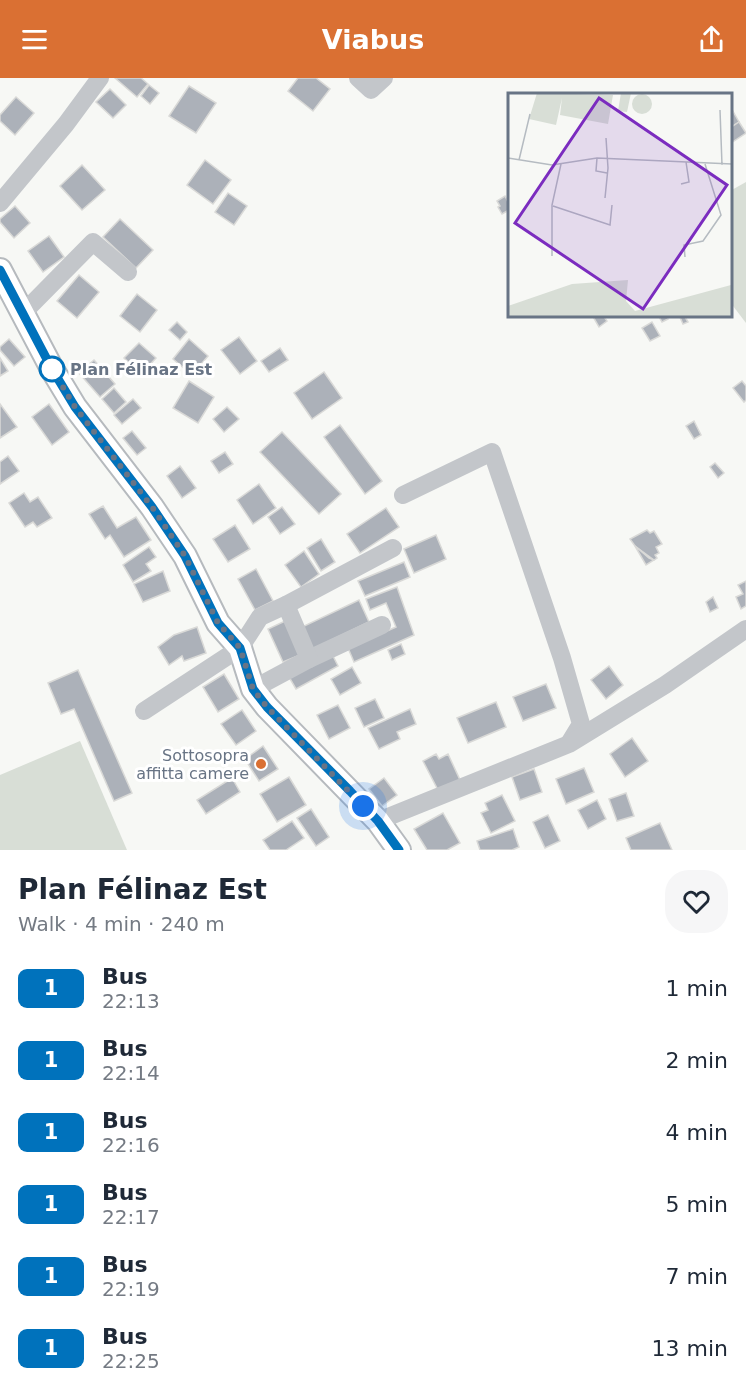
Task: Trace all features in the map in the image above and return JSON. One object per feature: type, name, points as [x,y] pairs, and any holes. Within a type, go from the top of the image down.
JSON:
[{"type":"main road","points":[[0,270],[52,369],[75,407],[152,507],[185,556],[218,623],[240,648],[253,689],[267,707],[378,821],[399,850]]},
{"type":"street","points":[[0,203],[66,124],[100,78]]},
{"type":"street","points":[[358,78],[371,90],[384,78]]},
{"type":"street","points":[[23,313],[93,243],[128,272]]},
{"type":"street","points":[[403,495],[492,452],[562,658],[581,724],[569,744]]},
{"type":"street","points":[[144,711],[240,648],[260,617],[393,548]]},
{"type":"street","points":[[286,605],[309,659]]},
{"type":"street","points":[[253,689],[309,659],[382,625]]},
{"type":"street","points":[[378,821],[569,744],[665,685],[746,629]]},
{"type":"shaded area","points":[[746,182],[746,323],[731,303],[731,190]]},
{"type":"shaded area","points":[[80,741],[127,850],[0,850],[0,775]]},
{"type":"building","points":[[115,78],[141,78],[148,84],[137,97]]},
{"type":"building","points":[[298,78],[316,78],[330,89],[313,111],[288,91]]},
{"type":"building","points":[[149,85],[159,93],[150,104],[141,96]]},
{"type":"building","points":[[189,86],[216,103],[196,133],[169,116]]},
{"type":"building","points":[[110,89],[126,105],[113,118],[96,102]]},
{"type":"building","points":[[16,97],[34,113],[15,135],[0,121],[0,115]]},
{"type":"building","points":[[731,108],[739,122],[731,127]]},
{"type":"building","points":[[739,122],[746,133],[731,143],[731,127]]},
{"type":"building","points":[[205,160],[231,180],[213,204],[187,185]]},
{"type":"building","points":[[82,165],[105,190],[82,210],[60,186]]},
{"type":"building","points":[[228,193],[247,206],[234,225],[215,212]]},
{"type":"building","points":[[505,196],[508,211],[502,214],[497,201]]},
{"type":"building","points":[[15,206],[30,223],[14,238],[0,219]]},
{"type":"building","points":[[120,219],[153,250],[136,268],[103,237]]},
{"type":"building","points":[[49,236],[64,257],[43,272],[28,251]]},
{"type":"building","points":[[79,275],[99,292],[77,318],[57,301]]},
{"type":"building","points":[[137,294],[157,310],[140,332],[120,316]]},
{"type":"building","points":[[593,316],[604,316],[607,321],[599,327]]},
{"type":"building","points":[[659,316],[667,316],[668,319],[662,322]]},
{"type":"building","points":[[679,316],[686,316],[688,322],[683,324]]},
{"type":"building","points":[[177,322],[187,332],[180,340],[169,330]]},
{"type":"building","points":[[652,322],[660,336],[650,341],[642,328]]},
{"type":"building","points":[[239,337],[257,361],[240,374],[221,350]]},
{"type":"building","points":[[9,339],[25,357],[14,366],[0,350],[0,347]]},
{"type":"building","points":[[189,339],[208,356],[192,375],[173,359]]},
{"type":"building","points":[[139,343],[156,358],[141,374],[124,358]]},
{"type":"building","points":[[280,348],[288,360],[269,372],[261,361]]},
{"type":"building","points":[[0,358],[8,371],[0,376]]},
{"type":"building","points":[[94,360],[115,384],[100,397],[79,373]]},
{"type":"building","points":[[324,372],[342,398],[312,419],[294,393]]},
{"type":"building","points":[[189,381],[214,397],[198,423],[173,408]]},
{"type":"building","points":[[742,381],[746,386],[744,402],[733,388]]},
{"type":"building","points":[[114,388],[126,402],[114,413],[102,399]]},
{"type":"building","points":[[133,399],[141,408],[122,424],[114,415]]},
{"type":"building","points":[[0,404],[17,427],[0,438]]},
{"type":"building","points":[[49,404],[69,432],[52,445],[32,417]]},
{"type":"building","points":[[227,407],[239,419],[224,432],[213,419]]},
{"type":"building","points":[[694,421],[701,435],[694,439],[686,426]]},
{"type":"building","points":[[340,425],[382,481],[365,494],[324,437]]},
{"type":"building","points":[[132,431],[146,448],[137,455],[123,438]]},
{"type":"building","points":[[282,432],[341,494],[319,514],[260,452]]},
{"type":"building","points":[[225,452],[233,464],[219,473],[211,461]]},
{"type":"building","points":[[8,456],[19,471],[0,484],[0,462]]},
{"type":"building","points":[[715,463],[724,473],[718,478],[710,467]]},
{"type":"building","points":[[180,466],[196,488],[182,498],[167,476]]},
{"type":"building","points":[[259,484],[276,508],[253,524],[237,500]]},
{"type":"building","points":[[24,493],[30,502],[38,497],[52,518],[37,527],[33,522],[25,527],[9,503]]},
{"type":"building","points":[[103,506],[117,528],[136,517],[151,540],[124,557],[110,535],[105,539],[89,514]]},
{"type":"building","points":[[282,507],[295,524],[280,534],[268,517]]},
{"type":"building","points":[[386,508],[399,527],[360,553],[347,534]]},
{"type":"building","points":[[235,525],[250,549],[228,562],[213,539]]},
{"type":"building","points":[[647,530],[650,533],[654,531],[662,544],[656,547],[659,553],[655,555],[657,558],[654,560],[635,546],[630,539]]},
{"type":"building","points":[[436,535],[446,559],[414,573],[404,549]]},
{"type":"building","points":[[321,539],[335,562],[321,571],[307,548]]},
{"type":"building","points":[[635,546],[649,558],[654,560],[646,565]]},
{"type":"building","points":[[149,547],[156,557],[146,564],[151,571],[133,582],[123,565]]},
{"type":"building","points":[[304,551],[319,574],[301,587],[285,565]]},
{"type":"building","points":[[404,562],[410,577],[365,596],[358,581]]},
{"type":"building","points":[[256,569],[273,601],[255,610],[238,579]]},
{"type":"building","points":[[163,571],[170,591],[143,602],[134,584]]},
{"type":"building","points":[[746,581],[746,606],[741,609],[736,597],[743,594],[738,585]]},
{"type":"building","points":[[397,587],[414,635],[354,662],[348,648],[396,627],[386,603],[370,610],[366,599]]},
{"type":"building","points":[[713,597],[718,608],[710,612],[706,602]]},
{"type":"building","points":[[359,600],[369,622],[313,649],[302,627]]},
{"type":"building","points":[[285,621],[300,655],[283,662],[268,629]]},
{"type":"building","points":[[197,627],[206,653],[184,661],[182,656],[169,665],[158,647],[174,635]]},
{"type":"building","points":[[401,644],[405,654],[392,660],[388,650]]},
{"type":"building","points":[[332,654],[338,666],[296,689],[289,677]]},
{"type":"building","points":[[609,666],[623,685],[606,699],[591,680]]},
{"type":"building","points":[[352,667],[361,683],[340,695],[331,679]]},
{"type":"building","points":[[78,670],[132,793],[114,801],[74,709],[61,714],[48,683]]},
{"type":"building","points":[[224,674],[239,699],[218,712],[203,687]]},
{"type":"building","points":[[546,684],[556,708],[523,721],[513,697]]},
{"type":"building","points":[[375,699],[384,718],[364,727],[355,708]]},
{"type":"building","points":[[496,702],[506,727],[468,743],[457,718]]},
{"type":"building","points":[[338,705],[350,728],[329,739],[317,715]]},
{"type":"building","points":[[410,709],[416,724],[397,732],[400,739],[379,749],[368,728]]},
{"type":"building","points":[[242,710],[256,731],[236,745],[221,724]]},
{"type":"building","points":[[632,738],[648,761],[625,777],[610,754]]},
{"type":"building","name":"Sottosopra affitta camere","points":[[263,746],[278,769],[259,781],[245,759]]},
{"type":"building","points":[[436,754],[439,759],[448,754],[460,780],[438,790],[423,761]]},
{"type":"building","points":[[584,768],[594,792],[566,804],[556,779]]},
{"type":"building","points":[[534,769],[542,792],[520,800],[512,777]]},
{"type":"building","points":[[289,777],[306,805],[277,822],[260,794]]},
{"type":"building","points":[[232,778],[240,792],[206,814],[197,800]]},
{"type":"building","points":[[384,778],[397,795],[382,806],[369,789]]},
{"type":"building","points":[[626,793],[634,816],[617,821],[609,799]]},
{"type":"building","points":[[502,795],[515,821],[491,833],[481,813],[488,810],[485,803]]},
{"type":"building","points":[[597,800],[606,819],[588,829],[578,810]]},
{"type":"building","points":[[311,809],[329,837],[316,846],[297,818]]},
{"type":"building","points":[[443,813],[460,843],[447,850],[427,850],[414,829]]},
{"type":"building","points":[[548,815],[560,841],[545,848],[533,822]]},
{"type":"building","points":[[292,821],[304,838],[286,850],[270,850],[263,840]]},
{"type":"building","points":[[660,823],[672,850],[631,850],[626,838]]},
{"type":"building","points":[[513,829],[519,847],[512,850],[480,850],[477,841]]},
{"type":"bus line","name":"1","points":[[0,270],[52,369],[75,407],[152,507],[185,556],[218,623],[240,648],[253,689],[267,707],[378,821],[399,850]]},
{"type":"place","name":"Plan Félinaz Est","points":[[52,369]]},
{"type":"place","name":"Sottosopra affitta camere","points":[[261,764]]},
{"type":"route","points":[[52,369],[75,407],[152,507],[185,556],[218,623],[240,648],[253,689],[267,707],[363,806]]}]
